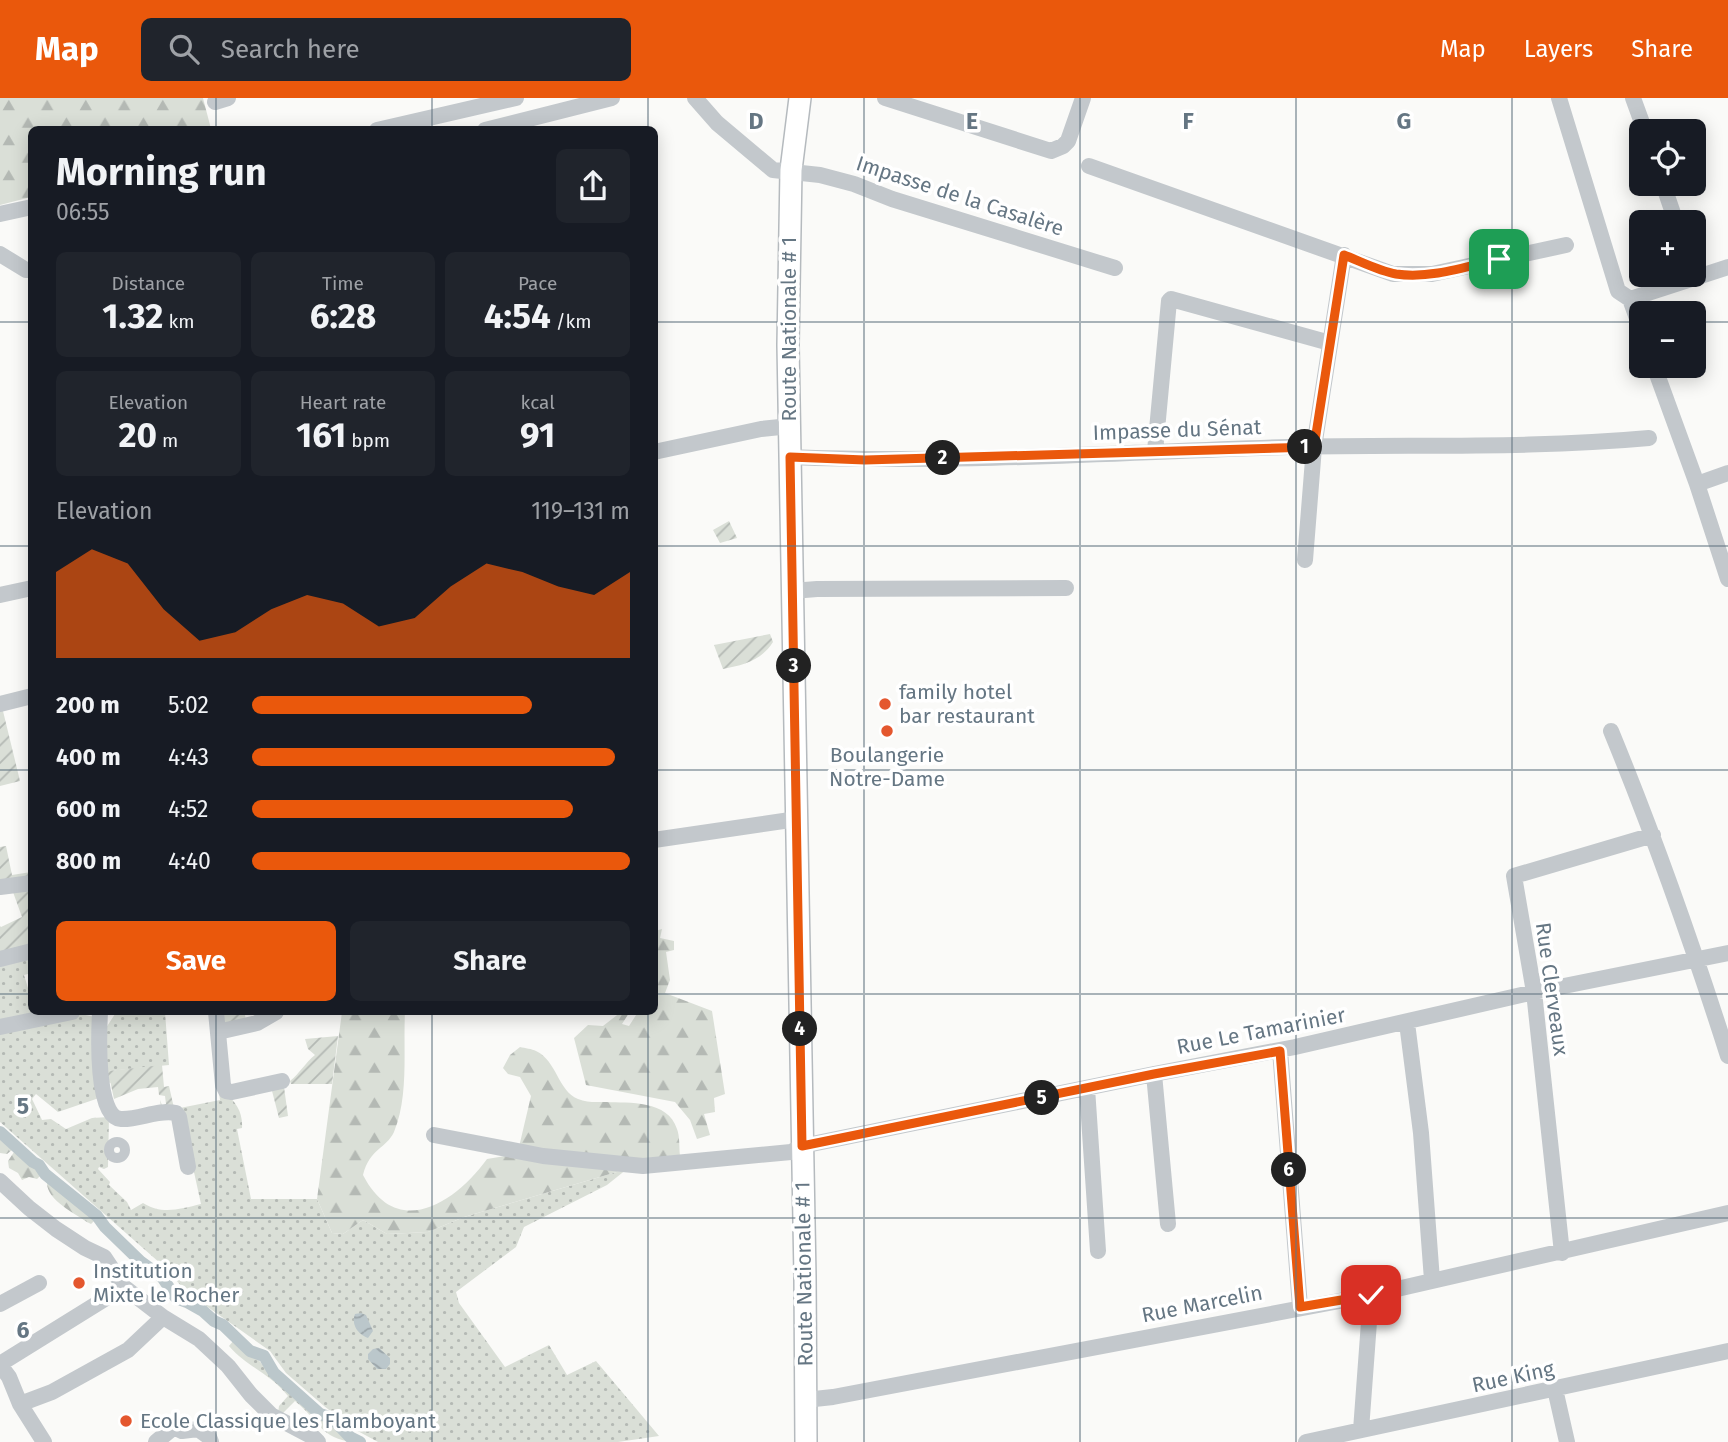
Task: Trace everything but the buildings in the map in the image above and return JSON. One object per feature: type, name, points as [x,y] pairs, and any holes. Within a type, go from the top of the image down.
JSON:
[{"type":"main road","name":"Route Nationale # 1","points":[[800,98],[790,170],[788,345],[806,1442]]},
{"type":"street","points":[[394,126],[516,98]]},
{"type":"street","points":[[501,126],[612,98]]},
{"type":"street","name":"Impasse de la Casalère","points":[[695,98],[717,122],[772,170],[820,175],[855,184],[903,203],[1115,268]]},
{"type":"street","points":[[885,98],[1051,151],[1068,141],[1083,98]]},
{"type":"street","points":[[1559,98],[1618,291],[1630,299],[1661,287]]},
{"type":"street","points":[[1633,98],[1641,119]]},
{"type":"street","points":[[1089,166],[1393,274],[1423,275],[1566,245]]},
{"type":"street","points":[[0,214],[28,208]]},
{"type":"street","points":[[0,254],[28,270]]},
{"type":"street","points":[[1305,560],[1314,447],[1344,255]]},
{"type":"street","points":[[1706,272],[1728,267]]},
{"type":"street","points":[[1154,452],[1169,300],[1331,343]]},
{"type":"street","points":[[1658,378],[1728,579]]},
{"type":"street","points":[[658,451],[761,429],[790,426]]},
{"type":"street","name":"Impasse du Sénat","points":[[790,457],[865,460],[1314,447],[1493,446],[1593,443],[1649,438]]},
{"type":"street","points":[[1697,484],[1728,473]]},
{"type":"street","points":[[792,591],[1066,588]]},
{"type":"street","points":[[0,595],[28,589]]},
{"type":"street","points":[[0,704],[28,697]]},
{"type":"street","points":[[1611,731],[1653,835],[1698,959],[1728,1056]]},
{"type":"street","points":[[658,839],[797,820]]},
{"type":"street","name":"Rue Clerveaux","points":[[1562,1253],[1534,992],[1514,876],[1653,835]]},
{"type":"street","points":[[0,887],[28,884]]},
{"type":"street","points":[[0,959],[28,952]]},
{"type":"street","name":"Rue Le Tamarinier","points":[[434,1135],[544,1156],[642,1166],[791,1152],[802,1146],[1280,1051],[1534,992],[1728,953]]},
{"type":"street","points":[[0,1027],[58,1015]]},
{"type":"street","points":[[100,1015],[102,1085],[109,1111],[114,1117],[121,1119],[176,1113],[188,1167]]},
{"type":"street","points":[[216,1015],[223,1085],[226,1091],[282,1081]]},
{"type":"street","points":[[218,1032],[257,1023],[271,1015]]},
{"type":"street","points":[[1406,1023],[1421,1133],[1432,1280]]},
{"type":"street","points":[[1280,1051],[1300,1307]]},
{"type":"street","points":[[1154,1074],[1168,1224]]},
{"type":"street","points":[[1087,1088],[1098,1251]]},
{"type":"street","points":[[114,1117],[115,1146]]},
{"type":"street","points":[[0,1181],[56,1229],[104,1257],[124,1287],[163,1317],[199,1339],[228,1366],[271,1415],[318,1442]]},
{"type":"street","name":"Rue Marcelin","points":[[805,1400],[834,1397],[1371,1295],[1728,1213]]},
{"type":"street","points":[[0,1304],[39,1283]]},
{"type":"street","points":[[38,1440],[9,1377],[0,1365],[124,1287]]},
{"type":"street","points":[[1361,1430],[1371,1295]]},
{"type":"street","points":[[20,1404],[52,1392],[128,1350],[163,1317]]},
{"type":"street","name":"Rue King","points":[[1306,1442],[1728,1351]]},
{"type":"street","points":[[1555,1389],[1567,1442]]},
{"type":"street","points":[[156,1442],[174,1427],[182,1431],[198,1429],[209,1437],[211,1442]]},
{"type":"green space","points":[[0,98],[203,98],[210,126],[28,126],[28,198],[0,205]]},
{"type":"green space","points":[[729,521],[737,538],[720,543],[713,530]]},
{"type":"green space","points":[[770,634],[773,642],[763,654],[744,664],[723,669],[714,645]]},
{"type":"green space","points":[[0,711],[3,711],[20,781],[0,786]]},
{"type":"green space","points":[[6,846],[12,875],[28,872],[28,877],[0,881],[0,847]]},
{"type":"green space","points":[[28,890],[28,948],[0,955],[0,926],[22,917],[13,892]]},
{"type":"green space","points":[[662,929],[660,938],[674,941],[674,950],[666,952],[670,980],[665,993],[712,1011],[725,1094],[714,1098],[715,1112],[704,1114],[710,1135],[697,1139],[690,1120],[675,1102],[586,1085],[574,1038],[588,1025],[603,1026],[617,1015],[628,1015],[622,1024],[629,1026],[636,1015],[658,1015],[658,930]]},
{"type":"green space","points":[[28,954],[28,974],[24,975],[28,988],[28,1015],[45,1015],[0,1024],[0,961]]},
{"type":"green space","points":[[67,1015],[95,1017],[99,1098],[58,1112],[36,1094],[32,1099],[42,1120],[51,1119],[66,1129],[92,1118],[109,1117],[108,1167],[98,1169],[131,1210],[143,1203],[164,1210],[201,1204],[180,1108],[220,1100],[219,1093],[224,1092],[240,1112],[242,1128],[237,1129],[251,1199],[317,1199],[332,1233],[343,1234],[363,1220],[387,1234],[428,1232],[464,1217],[627,1169],[607,1185],[524,1227],[516,1247],[456,1292],[459,1303],[505,1367],[549,1345],[567,1375],[596,1361],[659,1436],[618,1442],[378,1442],[354,1429],[286,1373],[270,1351],[185,1291],[169,1271],[0,1122],[0,1030]]},
{"type":"green space","points":[[114,1015],[165,1015],[169,1065],[109,1071],[111,1083],[106,1082],[104,1031]]},
{"type":"green space","points":[[223,1015],[245,1015],[246,1021],[224,1025]]},
{"type":"green space","points":[[342,1015],[405,1015],[404,1088],[399,1118],[391,1138],[370,1159],[363,1175],[377,1195],[392,1207],[409,1211],[443,1201],[474,1175],[487,1159],[505,1156],[627,1169],[464,1217],[428,1232],[387,1234],[363,1220],[343,1234],[332,1233],[317,1199]]},
{"type":"green space","points":[[338,1036],[332,1084],[291,1084],[290,1081],[315,1055],[308,1049],[305,1039]]},
{"type":"green space","points":[[520,1047],[534,1050],[543,1056],[566,1090],[578,1099],[636,1103],[657,1108],[665,1113],[677,1129],[680,1156],[641,1161],[519,1147],[531,1096],[520,1077],[508,1074],[503,1068],[510,1055]]},
{"type":"green space","points":[[162,1065],[164,1087],[169,1086],[174,1108],[161,1109],[160,1100],[162,1105],[166,1104],[165,1096],[159,1095],[158,1087],[138,1089],[114,1099],[108,1071]]},
{"type":"green space","points":[[271,1087],[284,1087],[288,1116],[279,1118]]},
{"type":"green space","points":[[0,1134],[8,1135],[12,1146],[34,1162],[40,1176],[37,1179],[29,1177],[22,1180],[18,1173],[9,1168],[8,1161],[14,1152],[12,1150],[7,1154],[0,1153]]},
{"type":"green space","points":[[52,1181],[88,1208],[94,1221],[91,1224],[51,1195],[47,1182]]},
{"type":"green space","points":[[234,1340],[241,1340],[262,1364],[362,1442],[338,1439],[330,1435],[295,1401],[281,1415],[278,1413],[279,1406],[288,1396],[274,1381],[229,1346]]},
{"type":"water","points":[[355,1314],[366,1315],[373,1331],[368,1338],[358,1332],[355,1325]]},
{"type":"water","points":[[379,1348],[390,1358],[386,1369],[377,1369],[368,1359],[368,1354],[373,1349]]},
{"type":"waterway","points":[[0,1132],[39,1165],[45,1174],[97,1216],[141,1262],[162,1277],[176,1298],[203,1311],[223,1325],[250,1351],[264,1356],[274,1373],[320,1414],[332,1418],[350,1437],[360,1442]]},
{"type":"place","name":"family hotel bar restaurant","points":[[885,704]]},
{"type":"place","name":"Boulangerie Notre-Dame","points":[[887,731]]},
{"type":"place","name":"Institution Mixte le Rocher","points":[[79,1283]]},
{"type":"place","name":"Ecole Classique les Flamboyant","points":[[126,1421]]},
{"type":"route","points":[[1371,1295],[1300,1307],[1280,1051],[802,1146],[790,457],[865,460],[1314,447],[1344,255],[1393,274],[1415,275],[1432,274],[1499,259]]}]
